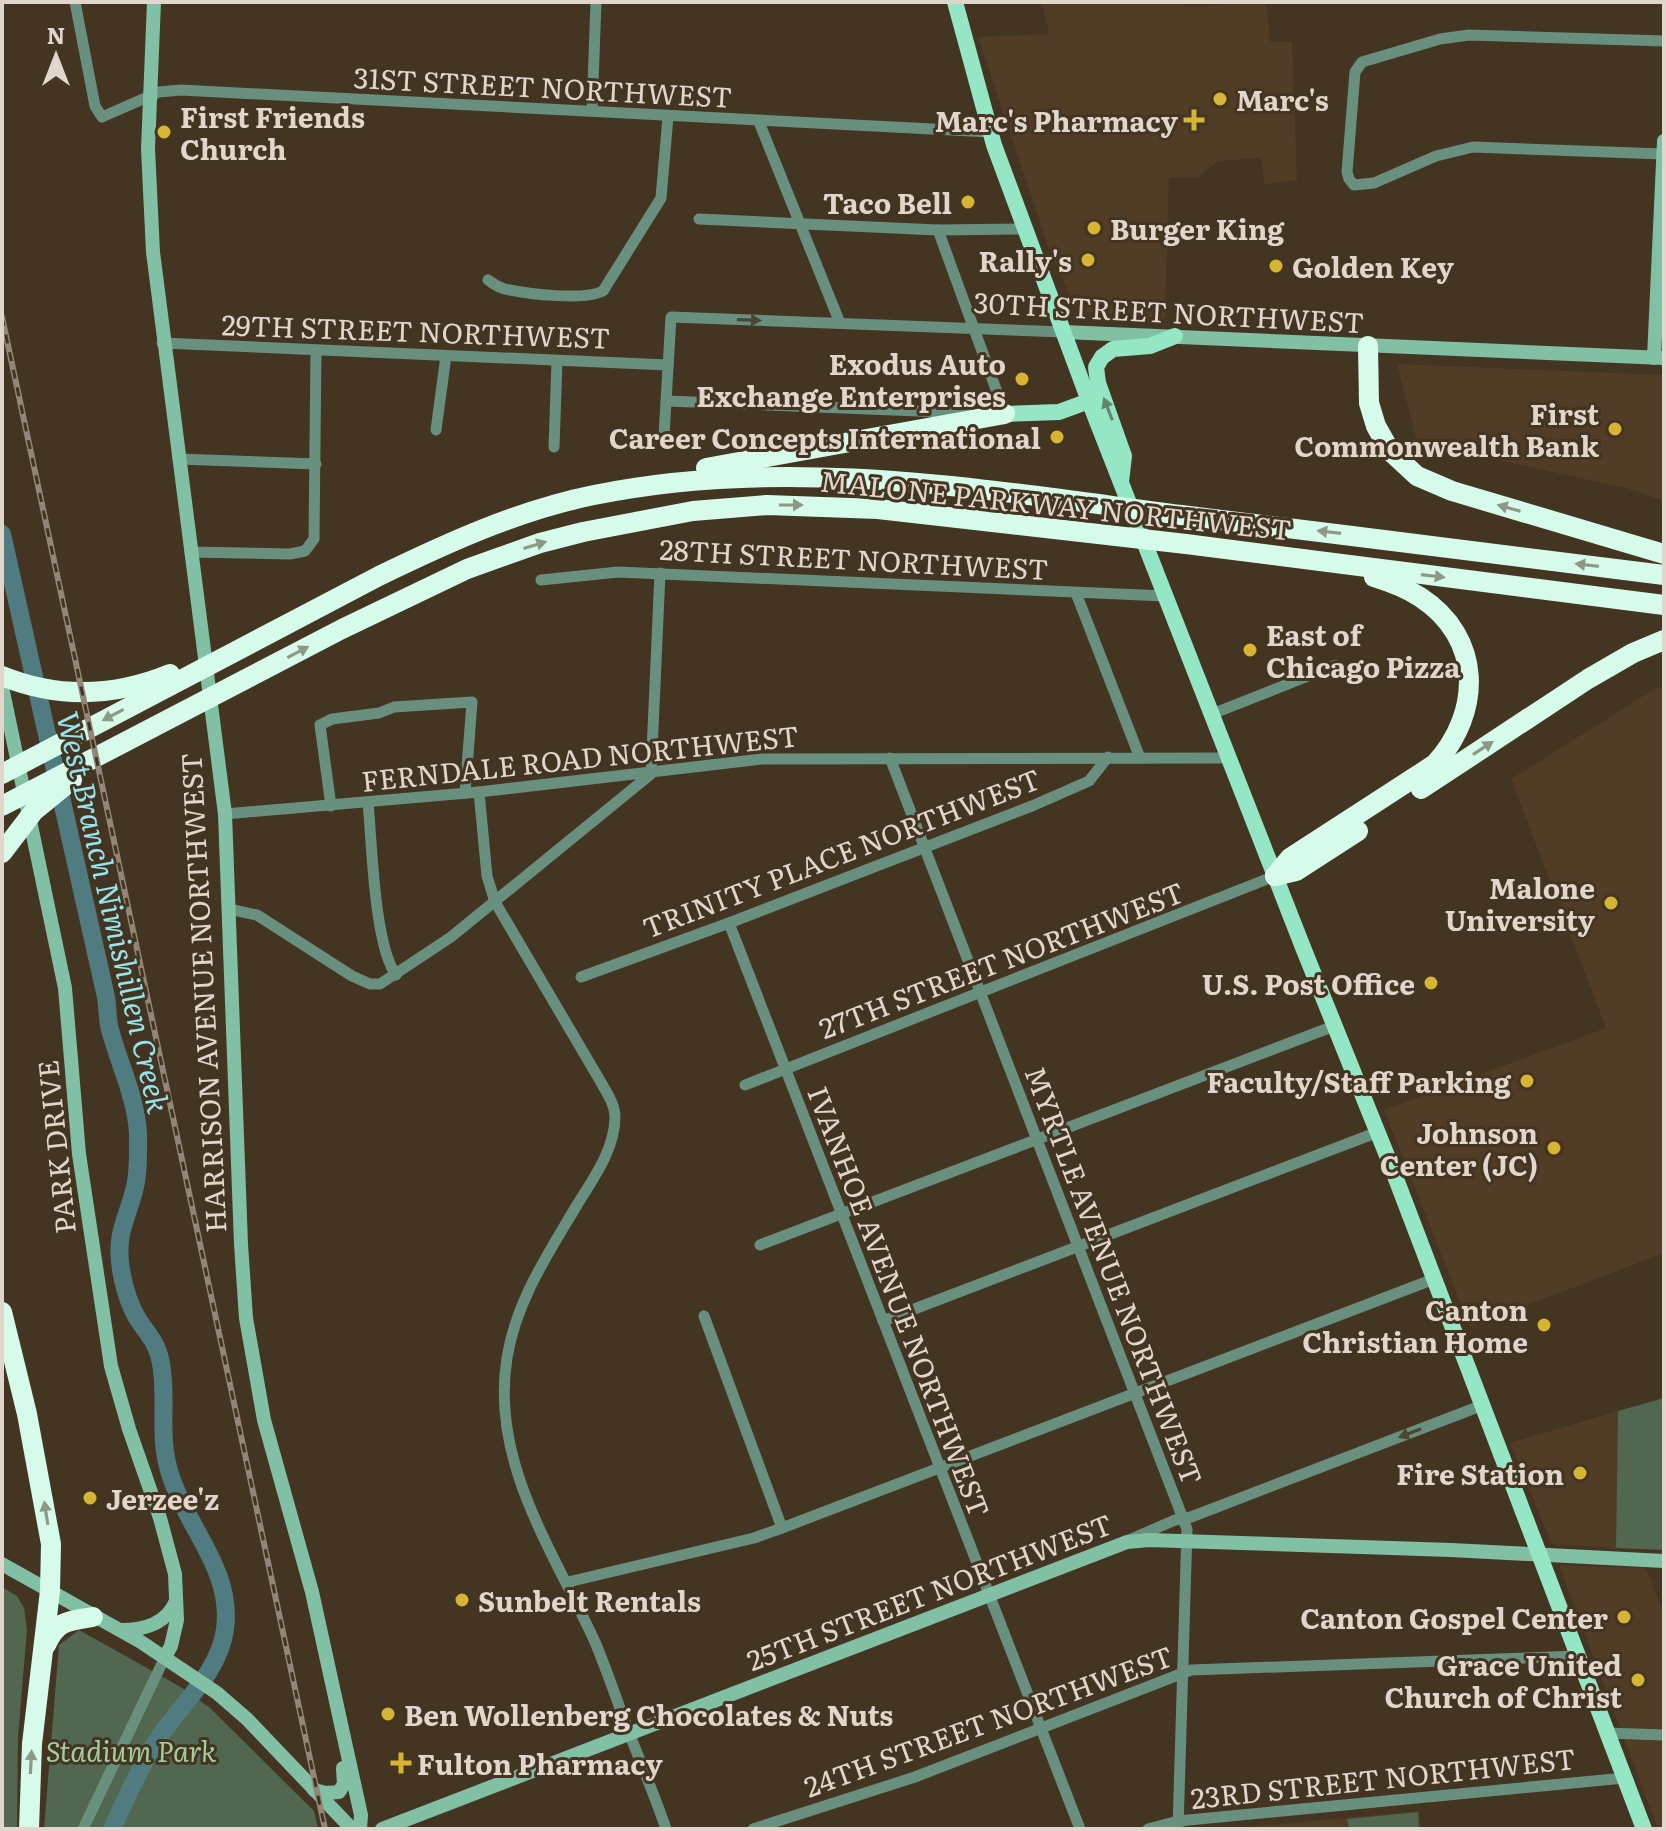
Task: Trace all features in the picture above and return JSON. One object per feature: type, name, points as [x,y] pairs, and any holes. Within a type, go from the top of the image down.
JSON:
[{"type":"highway","points":[[1368,346],[1369,403],[1376,426],[1390,451],[1417,476],[1452,491],[1664,554]]},
{"type":"highway","points":[[592,495],[671,474],[1005,414]]},
{"type":"highway","name":"MALONE PARKWAY NORTHWEST","points":[[230,648],[423,555],[515,519],[592,495],[761,475],[870,478],[1664,575]]},
{"type":"highway","name":"MALONE PARKWAY NORTHWEST","points":[[149,731],[395,602],[503,555],[619,523],[693,511],[767,505],[878,509],[1664,605]]},
{"type":"highway","points":[[1275,876],[1290,858],[1435,764],[1462,726],[1469,699],[1465,655],[1443,617],[1422,598],[1405,589],[1328,563]]},
{"type":"highway","points":[[1275,876],[1296,871],[1588,679],[1633,653],[1664,640]]},
{"type":"highway","points":[[2,676],[57,692],[113,691],[173,673],[230,648]]},
{"type":"highway","points":[[2,774],[230,648]]},
{"type":"highway","points":[[2,806],[149,731]]},
{"type":"highway","points":[[6,847],[34,811],[62,787],[149,731]]},
{"type":"highway","points":[[2,1312],[51,1544],[50,1591],[32,1744],[29,1829]]},
{"type":"highway","points":[[43,1652],[54,1629],[68,1621],[93,1617]]},
{"type":"main road","points":[[955,2],[990,132],[1089,401],[1378,1132],[1644,1829]]},
{"type":"main road","points":[[1123,489],[1124,456],[1098,383],[1096,367],[1102,357],[1113,349],[1150,346],[1175,336]]},
{"type":"main road","points":[[1005,414],[1059,412],[1089,401]]},
{"type":"street","name":"31ST STREET NORTHWEST","points":[[75,2],[95,106],[100,116],[106,117],[150,95],[181,90],[990,132]]},
{"type":"street","name":"HARRISON AVENUE NORTHWEST","points":[[154,2],[150,208],[162,343],[225,814],[246,1318],[264,1420],[309,1577],[361,1815],[360,1829]]},
{"type":"street","points":[[592,111],[596,2]]},
{"type":"street","points":[[1663,154],[1473,147],[1436,156],[1367,185],[1357,186],[1349,179],[1348,144],[1355,72],[1362,62],[1440,39],[1469,35],[1664,41]]},
{"type":"street","points":[[488,280],[502,289],[552,294],[593,295],[603,291],[661,198],[668,117]]},
{"type":"street","points":[[759,122],[840,323]]},
{"type":"street","points":[[1659,358],[1664,141]]},
{"type":"street","points":[[699,219],[938,230],[1026,229]]},
{"type":"street","points":[[667,401],[1005,414],[938,230]]},
{"type":"street","name":"30TH STREET NORTHWEST","points":[[668,365],[671,317],[974,327],[1659,358]]},
{"type":"street","name":"29TH STREET NORTHWEST","points":[[162,343],[668,365]]},
{"type":"street","points":[[190,552],[273,555],[305,551],[314,539],[316,350]]},
{"type":"street","points":[[436,430],[446,356]]},
{"type":"street","points":[[554,447],[557,361]]},
{"type":"street","points":[[664,435],[668,365]]},
{"type":"street","points":[[178,459],[316,464]]},
{"type":"street","name":"28TH STREET NORTHWEST","points":[[541,580],[618,572],[660,573],[1165,596]]},
{"type":"street","points":[[229,909],[257,915],[352,976],[370,984],[380,984],[440,945],[651,774],[660,573]]},
{"type":"street","points":[[1076,593],[1140,758]]},
{"type":"street","points":[[1212,714],[1336,665]]},
{"type":"street","name":"PARK DRIVE","points":[[2,687],[65,988],[79,1154],[108,1354],[129,1429],[171,1552],[177,1597],[170,1661]]},
{"type":"street","points":[[331,806],[320,725],[332,719],[379,713],[394,707],[472,702],[465,793]]},
{"type":"street","name":"TRINITY PLACE NORTHWEST","points":[[581,977],[729,923],[1089,781],[1108,757]]},
{"type":"street","name":"MYRTLE AVENUE NORTHWEST","points":[[890,758],[1183,1519],[1187,1541],[1178,1825]]},
{"type":"street","name":"FERNDALE ROAD NORTHWEST","points":[[225,814],[479,792],[762,759],[1229,758]]},
{"type":"street","points":[[479,792],[487,876],[495,902],[615,1107],[615,1122],[607,1151],[527,1292],[514,1327],[505,1371],[506,1423],[513,1459],[528,1502],[568,1582],[609,1677],[666,1829]]},
{"type":"street","points":[[368,802],[382,940],[396,975]]},
{"type":"street","name":"27TH STREET NORTHWEST","points":[[745,1085],[1275,876]]},
{"type":"street","name":"IVANHOE AVENUE NORTHWEST","points":[[729,923],[1080,1829]]},
{"type":"street","points":[[760,1245],[1334,1026]]},
{"type":"street","points":[[883,1321],[1378,1132]]},
{"type":"street","points":[[568,1582],[754,1538],[1434,1279]]},
{"type":"street","points":[[704,1316],[782,1528]]},
{"type":"street","points":[[1127,1542],[1138,1534],[1483,1405]]},
{"type":"street","name":"25TH STREET NORTHWEST","points":[[382,1829],[1127,1542],[1187,1541],[1664,1561]]},
{"type":"street","points":[[2,1564],[120,1630],[217,1693],[247,1719],[352,1829]]},
{"type":"street","points":[[120,1630],[141,1629],[161,1621],[177,1597]]},
{"type":"street","name":"24TH STREET NORTHWEST","points":[[753,1829],[874,1792],[1199,1669],[1578,1656]]},
{"type":"street","points":[[83,1829],[170,1661]]},
{"type":"street","points":[[314,1790],[339,1792],[344,1784],[334,1726],[339,1713]]},
{"type":"street","name":"23RD STREET NORTHWEST","points":[[1607,1733],[1664,1735]]},
{"type":"street","name":"23RD STREET NORTHWEST","points":[[1148,1829],[1624,1778]]},
{"type":"shaded area","points":[[1042,2],[1184,2],[1185,7],[1266,2],[1270,42],[1292,42],[1297,180],[1265,185],[1261,158],[1218,161],[1198,177],[1169,178],[1165,318],[1077,312],[1048,246],[978,37],[1049,34]]},
{"type":"shaded area","points":[[1397,364],[1664,375],[1664,501],[1630,489],[1417,442]]},
{"type":"shaded area","name":"Malone University","points":[[1664,687],[1664,1253],[1470,1327],[1384,1110],[1606,1028],[1511,779],[1656,688]]},
{"type":"shaded area","points":[[1618,1411],[1616,1548],[1552,1544],[1510,1443]]},
{"type":"shaded area","points":[[1559,1565],[1646,1568],[1664,1615],[1664,1829],[1658,1829]]},
{"type":"shaded area","points":[[1419,1811],[1421,1829],[1223,1829]]},
{"type":"green space","points":[[1664,1398],[1664,1550],[1616,1548],[1618,1411]]},
{"type":"green space","points":[[2,1587],[17,1596],[24,1608],[27,1629],[18,1737],[17,1829],[2,1829]]},
{"type":"green space","name":"Stadium Park","points":[[79,1630],[179,1686],[209,1707],[314,1811],[318,1829],[44,1829],[59,1645]]},
{"type":"green space","points":[[1418,1812],[1419,1829],[1349,1829],[1347,1819]]},
{"type":"waterway","name":"West Branch Nimishillen Creek","points":[[2,534],[106,997],[110,1029],[137,1120],[136,1180],[120,1246],[122,1276],[133,1310],[153,1340],[159,1356],[163,1378],[165,1448],[171,1477],[216,1569],[226,1608],[222,1645],[215,1660],[156,1742],[112,1829]]},
{"type":"railway","points":[[2,317],[325,1829]]},
{"type":"place","name":"Marc's","points":[[1220,99]]},
{"type":"place","name":"Marc's Pharmacy","points":[[1194,120]]},
{"type":"place","name":"First Friends Church","points":[[164,132]]},
{"type":"place","name":"Taco Bell","points":[[968,202]]},
{"type":"place","name":"Burger King","points":[[1094,228]]},
{"type":"place","name":"Rally's","points":[[1088,260]]},
{"type":"place","name":"Golden Key","points":[[1276,266]]},
{"type":"place","name":"Exodus Auto Exchange Enterprises","points":[[1022,379]]},
{"type":"place","name":"First Commonwealth Bank","points":[[1615,429]]},
{"type":"place","name":"Career Concepts International","points":[[1057,437]]},
{"type":"place","name":"East of Chicago Pizza","points":[[1250,650]]},
{"type":"place","name":"Malone University","points":[[1611,903]]},
{"type":"place","name":"U.S. Post Office","points":[[1431,983]]},
{"type":"place","name":"Faculty/Staff Parking","points":[[1527,1081]]},
{"type":"place","name":"Johnson Center (JC)","points":[[1554,1148]]},
{"type":"place","name":"Canton Christian Home","points":[[1544,1325]]},
{"type":"place","name":"Fire Station","points":[[1580,1473]]},
{"type":"place","name":"Jerzee'z","points":[[90,1498]]},
{"type":"place","name":"Sunbelt Rentals","points":[[462,1600]]},
{"type":"place","name":"Canton Gospel Center","points":[[1624,1617]]},
{"type":"place","name":"Grace United Church of Christ","points":[[1638,1680]]},
{"type":"place","name":"Ben Wollenberg Chocolates & Nuts","points":[[388,1714]]},
{"type":"place","name":"Fulton Pharmacy","points":[[401,1763]]}]
